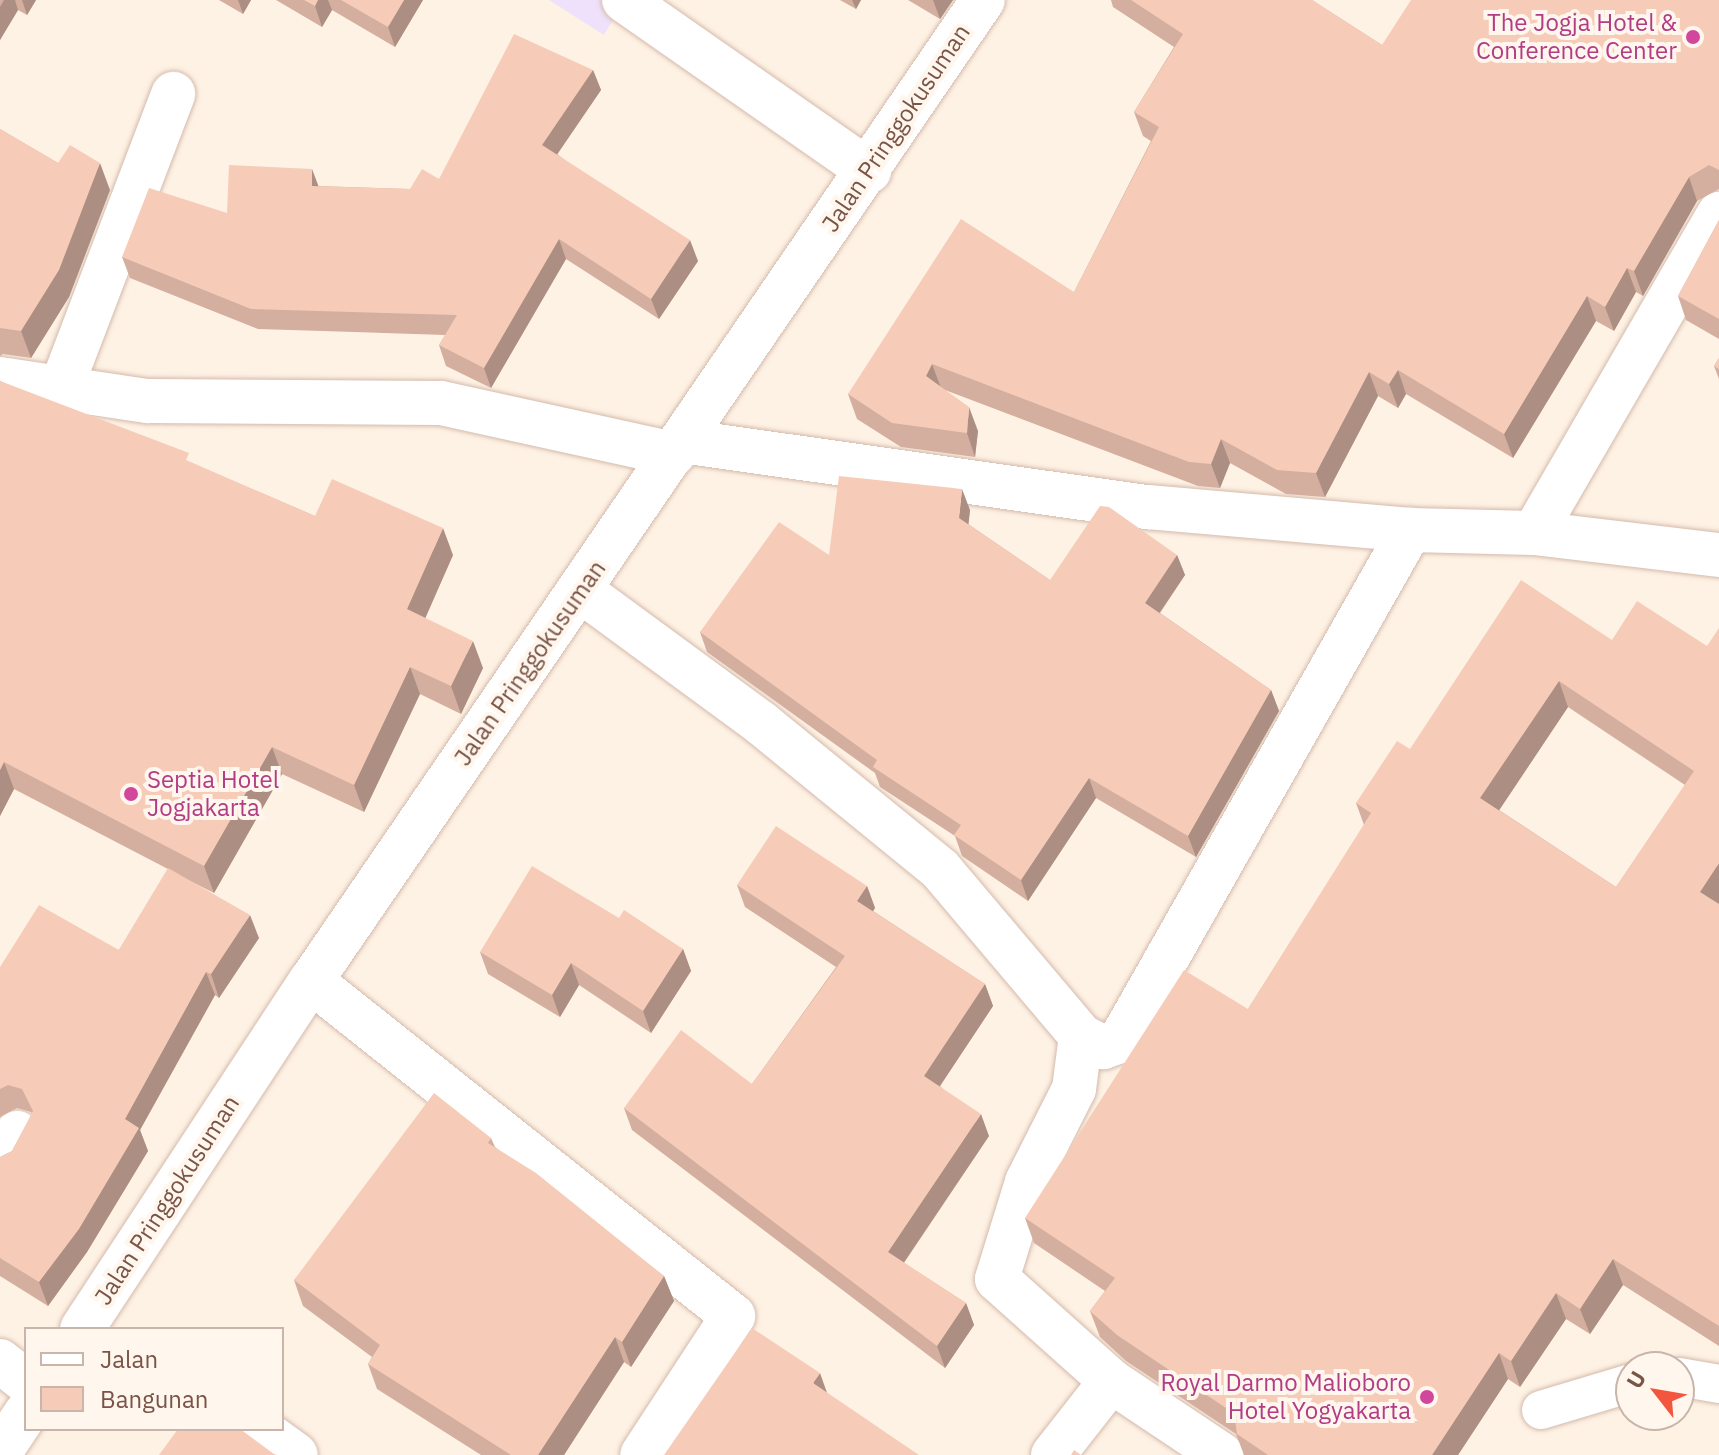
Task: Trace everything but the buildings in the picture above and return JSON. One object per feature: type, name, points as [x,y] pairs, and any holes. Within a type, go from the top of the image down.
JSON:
[{"type":"street","points":[[624,0],[869,171]]},
{"type":"street","name":"Jalan Pringgokusuman","points":[[96,1324],[311,981],[869,171],[983,0]]},
{"type":"street","points":[[61,388],[173,94]]},
{"type":"street","points":[[1534,533],[1719,214]]},
{"type":"street","points":[[0,379],[148,401],[441,403],[678,448],[1148,507],[1410,530],[1534,533],[1719,555]]},
{"type":"street","points":[[580,590],[761,723],[940,869],[1081,1036],[1103,1047],[1120,1041],[1410,530]]},
{"type":"street","points":[[311,981],[733,1316],[642,1455]]},
{"type":"street","points":[[1081,1036],[1074,1089],[1027,1182],[997,1279],[1111,1381],[1222,1455]]},
{"type":"street","points":[[0,1361],[24,1379]]},
{"type":"street","points":[[1053,1455],[1111,1381]]},
{"type":"street","points":[[0,1452],[24,1416]]},
{"type":"street","points":[[263,1431],[296,1455]]},
{"type":"lane","points":[[1695,1380],[1719,1384]]},
{"type":"lane","points":[[1541,1410],[1615,1388]]},
{"type":"shaded area","points":[[549,0],[625,0],[604,35]]},
{"type":"place","name":"The Jogja Hotel & Conference Center","points":[[1693,37]]},
{"type":"place","name":"Septia Hotel Jogjakarta","points":[[131,794]]},
{"type":"place","name":"Royal Darmo Malioboro Hotel Yogyakarta","points":[[1427,1397]]}]
